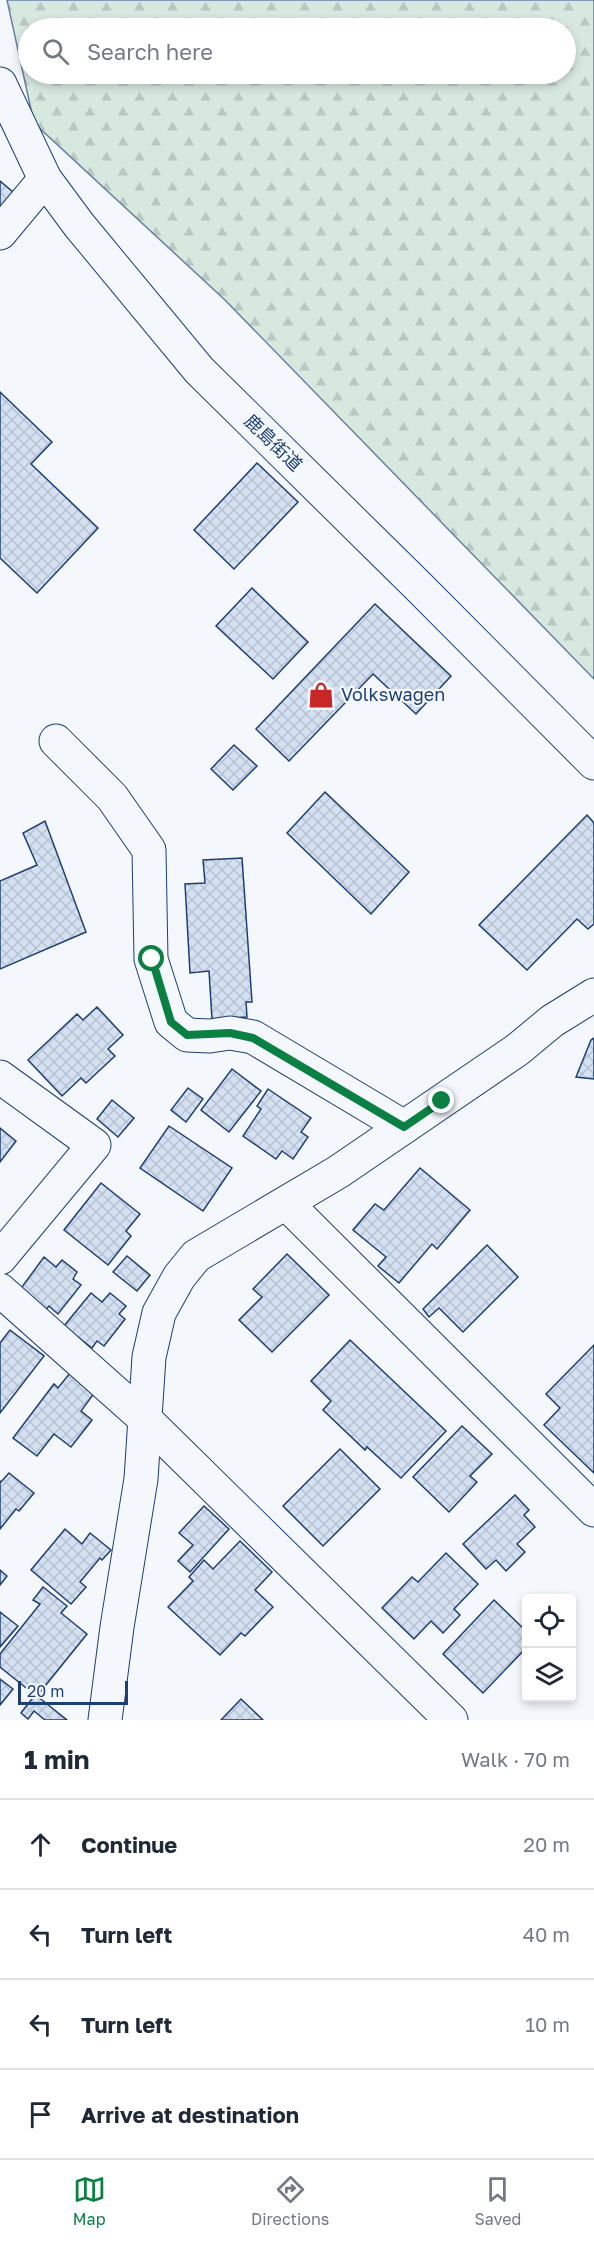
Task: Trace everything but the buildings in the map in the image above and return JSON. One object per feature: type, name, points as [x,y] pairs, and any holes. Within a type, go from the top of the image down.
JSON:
[{"type":"street","name":"鹿島街道","points":[[0,84],[45,179],[79,225],[199,370],[412,579],[594,764]]},
{"type":"street","points":[[0,233],[45,179]]},
{"type":"street","points":[[56,741],[112,797],[149,850],[152,959],[171,1022],[187,1035],[230,1033],[253,1038],[404,1127]]},
{"type":"street","points":[[106,1720],[117,1627],[141,1479],[149,1357],[159,1313],[179,1277],[196,1256],[287,1204],[404,1127],[517,1050],[552,1021],[594,995]]},
{"type":"street","points":[[0,1077],[93,1145],[0,1258]]},
{"type":"street","points":[[287,1204],[594,1510]]},
{"type":"street","points":[[0,1290],[145,1419],[451,1720]]},
{"type":"green space","points":[[7,0],[594,0],[594,679],[225,300],[34,123],[25,84],[576,84],[576,18],[18,18],[18,50]]},
{"type":"place","name":"Volkswagen","points":[[321,695]]},
{"type":"route","points":[[152,959],[171,1022],[187,1035],[210,1036],[230,1033],[253,1038],[404,1127],[442,1101]]}]
